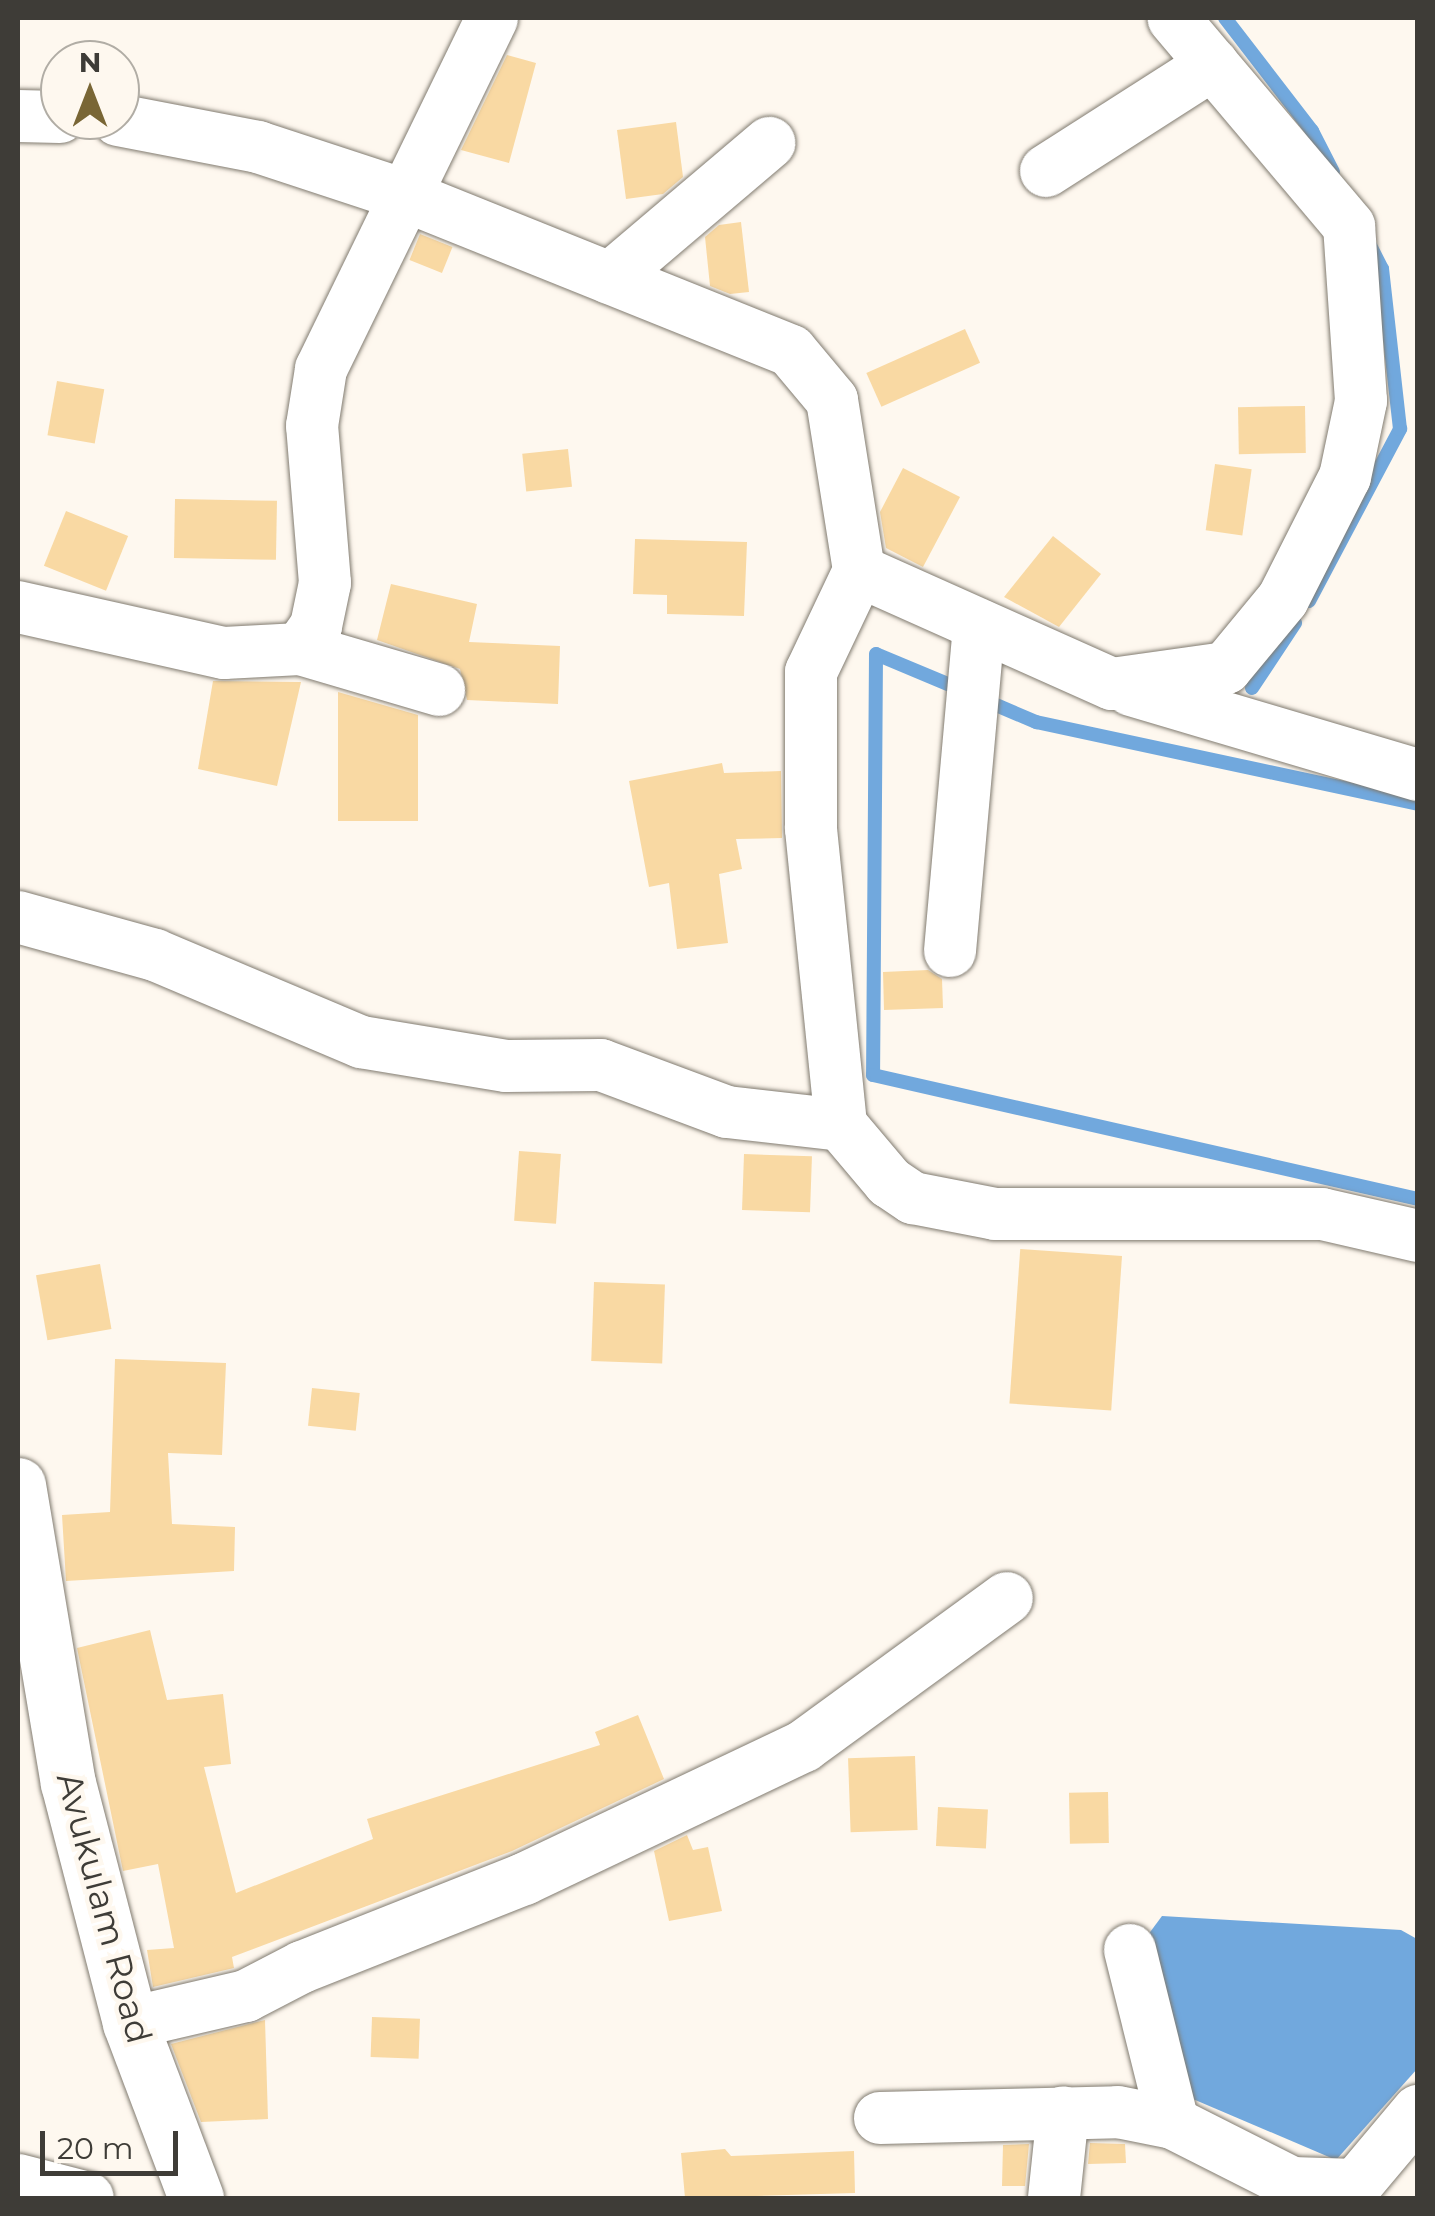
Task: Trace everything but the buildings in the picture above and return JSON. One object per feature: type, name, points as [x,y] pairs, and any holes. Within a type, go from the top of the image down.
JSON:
[{"type":"main road","name":"Avukulam Road","points":[[18,1485],[68,1783],[130,2023],[196,2198]]},
{"type":"street","points":[[300,649],[316,626],[324,583],[312,426],[321,369],[402,194],[492,18]]},
{"type":"street","points":[[1112,684],[1226,668],[1284,599],[1345,478],[1361,401],[1349,226],[1174,18]]},
{"type":"street","points":[[1046,171],[1213,64]]},
{"type":"street","points":[[140,124],[258,148],[402,194],[791,351],[832,400],[859,571],[811,672],[811,829],[841,1125],[889,1182],[913,1198],[995,1214],[1322,1214],[1418,1236]]},
{"type":"street","points":[[610,278],[770,143]]},
{"type":"street","points":[[859,571],[1112,684],[1418,775]]},
{"type":"street","points":[[18,607],[224,653],[300,649],[439,690]]},
{"type":"street","points":[[950,951],[979,625]]},
{"type":"street","points":[[18,917],[155,955],[361,1042],[506,1066],[601,1065],[727,1112],[841,1125]]},
{"type":"street","points":[[130,2023],[246,1996],[302,1967],[524,1878],[804,1746],[1007,1598]]},
{"type":"street","points":[[1130,1950],[1173,2123]]},
{"type":"street","points":[[880,2118],[1118,2112],[1173,2123],[1292,2183],[1356,2185],[1418,2111]]},
{"type":"street","points":[[1054,2198],[1063,2112]]},
{"type":"street","points":[[18,2180],[88,2198]]},
{"type":"water","points":[[1162,1916],[1401,1930],[1417,1939],[1417,2069],[1336,2160],[1153,2082],[1142,1943]]},
{"type":"waterway","points":[[1225,18],[1312,131],[1333,172]]},
{"type":"waterway","points":[[1309,601],[1400,429],[1382,269],[1370,245]]},
{"type":"waterway","points":[[1252,688],[1295,623]]},
{"type":"waterway","points":[[962,690],[876,654],[873,1075],[1418,1199]]},
{"type":"waterway","points":[[982,699],[1036,722],[1418,804]]}]
